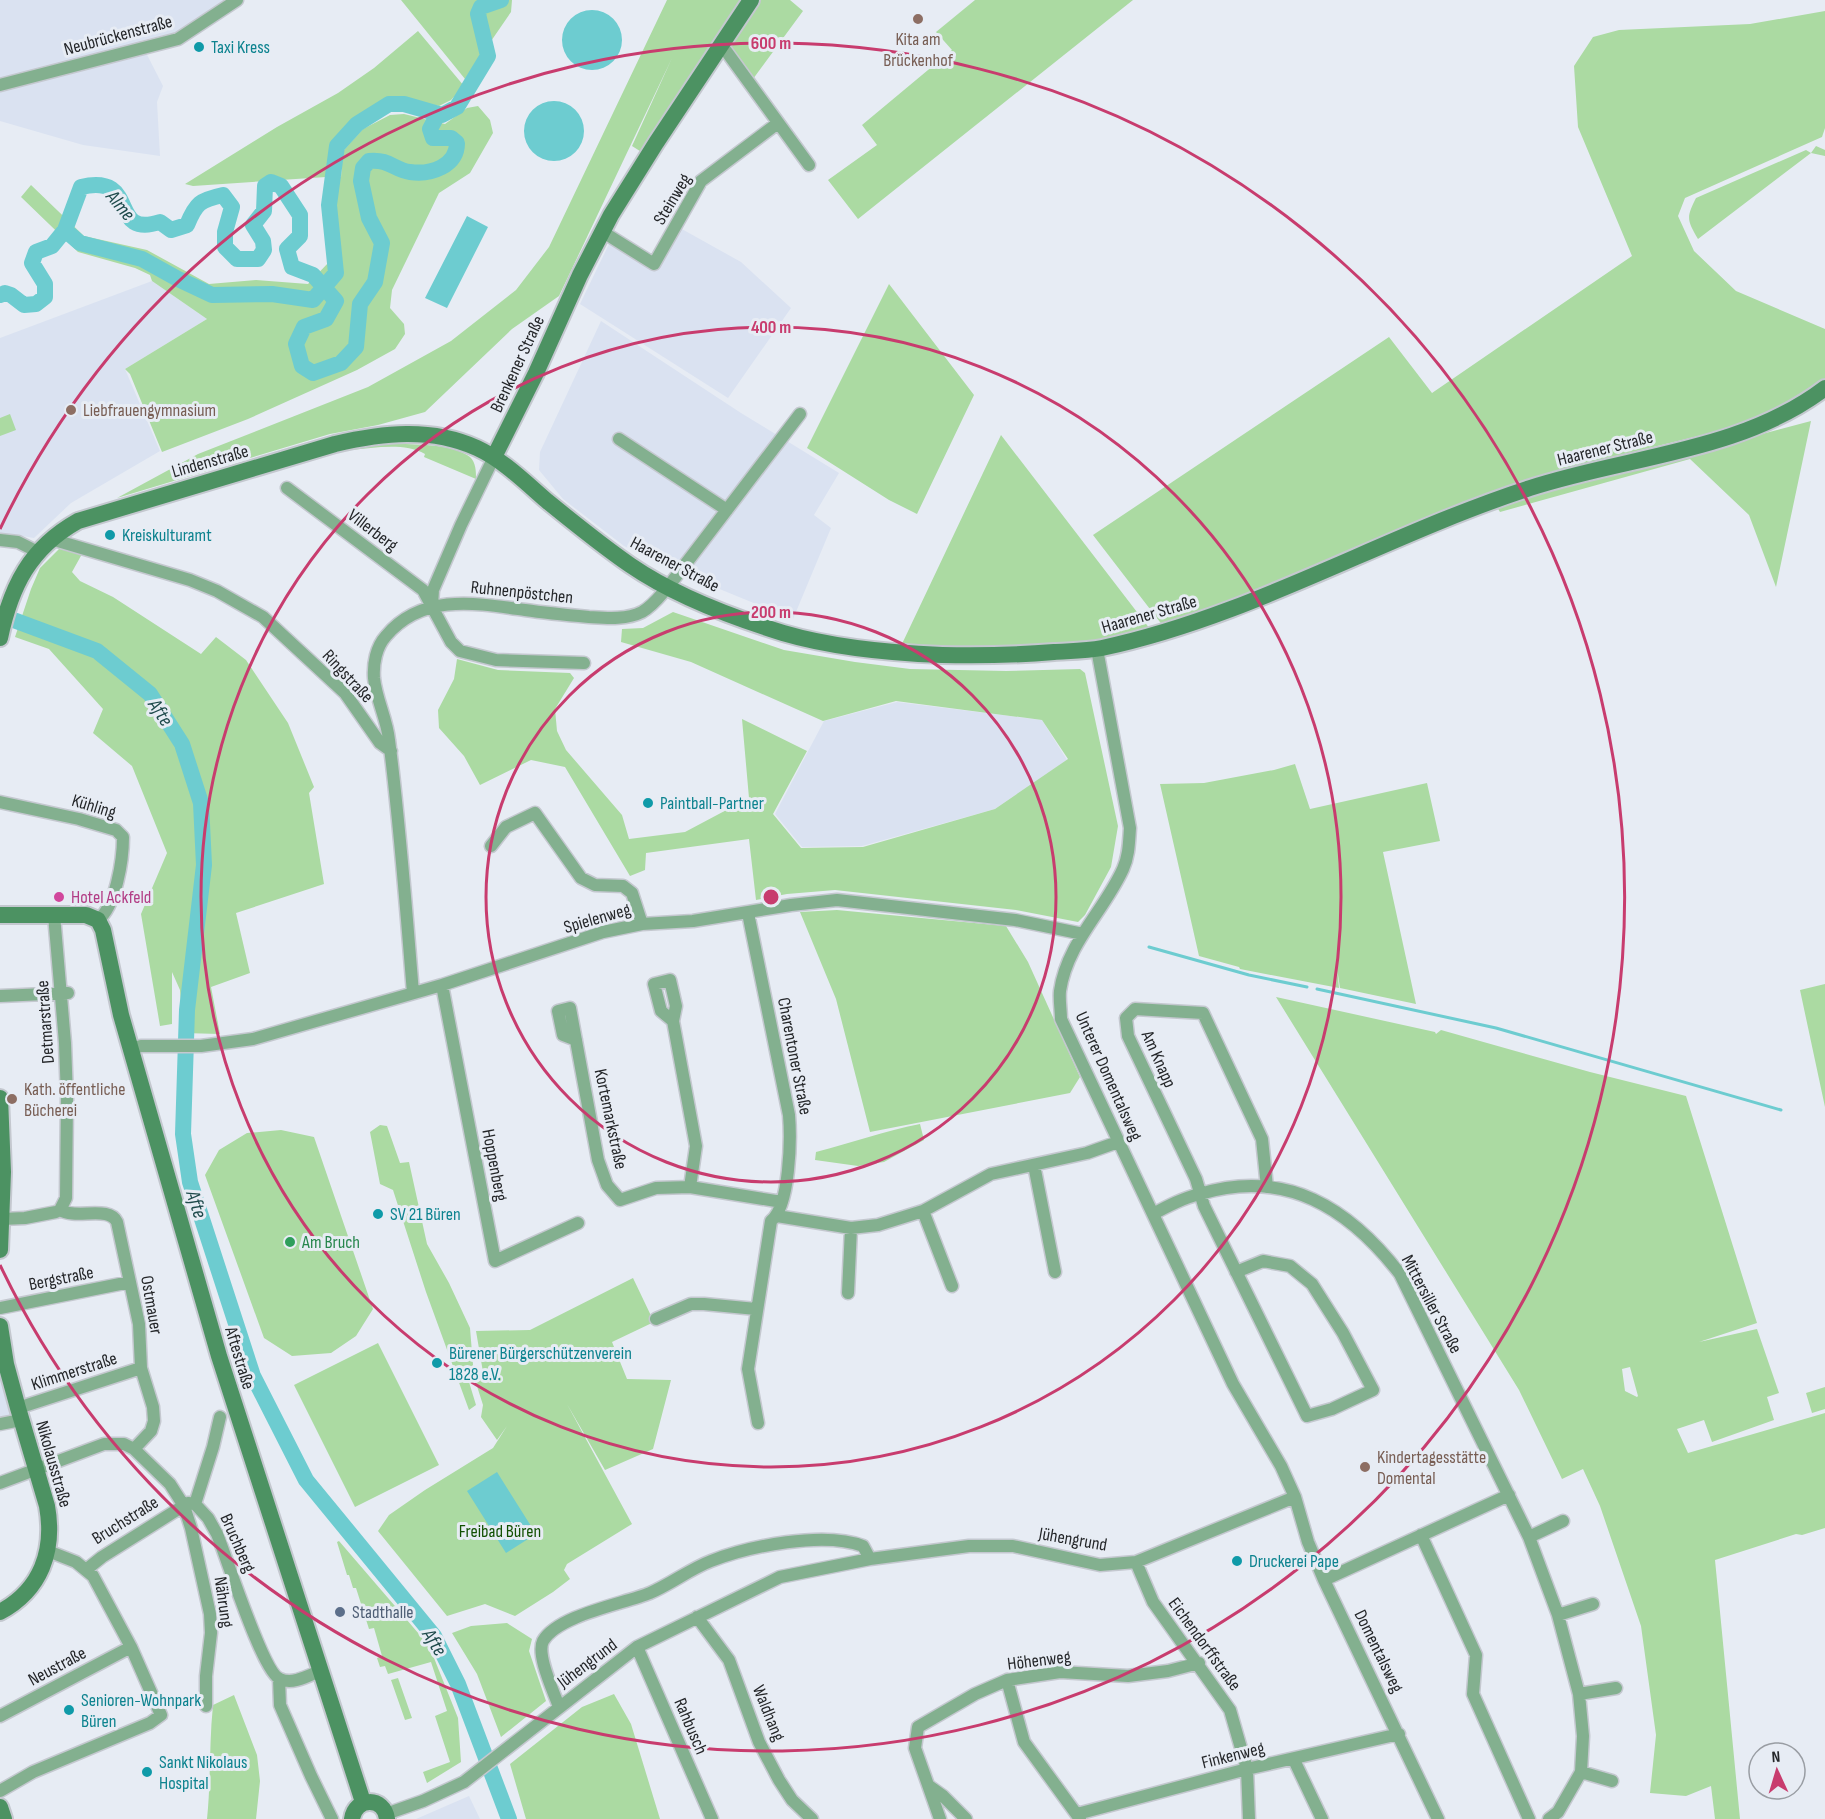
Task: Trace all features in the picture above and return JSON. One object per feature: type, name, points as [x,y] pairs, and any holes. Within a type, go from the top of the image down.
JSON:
[{"type":"main road","name":"Brenkener Straße","points":[[494,458],[536,373],[580,274],[603,232],[656,143],[751,0]]},
{"type":"main road","name":"Haarener Straße","points":[[494,458],[633,567],[668,587],[728,614],[779,632],[855,647],[911,654],[1000,657],[1097,649],[1161,634],[1212,617],[1525,489],[1674,451],[1759,426],[1792,411],[1825,388]]},
{"type":"main road","name":"Lindenstraße","points":[[1,635],[11,597],[26,567],[51,539],[64,529],[92,516],[363,437],[405,433],[443,437],[476,448],[494,458]]},
{"type":"main road","points":[[0,915],[86,915],[98,920]]},
{"type":"main road","name":"Aftestraße","points":[[98,920],[104,930],[121,1015],[219,1356],[363,1802]]},
{"type":"main road","points":[[0,1098],[3,1163],[0,1250]]},
{"type":"main road","name":"Nikolausstraße","points":[[0,1326],[6,1364],[50,1520],[51,1538],[48,1551]]},
{"type":"main road","points":[[0,1612],[24,1594],[38,1575],[48,1551]]},
{"type":"main road","points":[[352,1819],[355,1808],[363,1802],[375,1802],[384,1809],[387,1816]]},
{"type":"main road","points":[[0,1807],[4,1819]]},
{"type":"street","name":"Neubrückenstraße","points":[[0,84],[178,39],[237,0]]},
{"type":"street","points":[[720,44],[809,165]]},
{"type":"street","name":"Steinweg","points":[[603,232],[654,264],[701,181],[778,123]]},
{"type":"street","name":"Ruhnenpöstchen","points":[[432,606],[475,603],[549,614],[608,618],[640,613],[652,605],[668,587],[800,414]]},
{"type":"street","points":[[619,439],[727,510]]},
{"type":"street","name":"Brenkener Straße","points":[[432,606],[433,590],[461,525],[494,458]]},
{"type":"street","name":"Villerberg","points":[[287,488],[423,590],[432,606]]},
{"type":"street","name":"Ringstraße","points":[[51,539],[190,580],[217,591],[263,617],[345,693],[380,742],[391,751]]},
{"type":"street","points":[[0,540],[18,542],[38,552]]},
{"type":"street","points":[[413,993],[391,751],[388,727],[374,680],[376,652],[384,637],[396,625],[417,611],[432,606],[451,642],[460,651],[496,660],[584,663]]},
{"type":"street","name":"Unterer Domentalsweg","points":[[1097,649],[1130,828],[1129,848],[1124,868],[1066,965],[1060,992],[1061,1019],[1233,1384],[1281,1466],[1295,1497]]},
{"type":"street","name":"Kühling","points":[[0,802],[79,819],[116,830],[123,837],[123,854],[110,905],[98,920]]},
{"type":"street","points":[[491,846],[506,827],[535,813],[581,878],[595,885],[623,886],[632,892],[642,924]]},
{"type":"street","name":"Spielenweg","points":[[131,1049],[141,1046],[201,1046],[254,1039],[442,985],[599,933],[642,924],[693,921],[791,905],[837,900],[1014,920],[1083,934]]},
{"type":"street","name":"Charentoner Straße","points":[[748,913],[789,1115],[791,1138],[782,1202],[777,1216],[771,1221],[748,1369],[758,1423]]},
{"type":"street","name":"Detmarstraße","points":[[54,915],[65,993],[67,1074],[68,1172],[66,1198],[60,1210]]},
{"type":"street","name":"Hoppenberg","points":[[442,985],[495,1261],[578,1223]]},
{"type":"street","points":[[0,996],[65,993]]},
{"type":"street","name":"Am Knapp","points":[[1200,1193],[1196,1179],[1128,1036],[1126,1018],[1135,1009],[1203,1013],[1262,1139],[1267,1187]]},
{"type":"street","points":[[673,1021],[696,1146],[690,1187]]},
{"type":"street","name":"Kortemarkstraße","points":[[576,1040],[598,1160],[607,1185],[620,1200],[656,1188],[690,1187],[782,1202]]},
{"type":"street","points":[[777,1216],[851,1228],[878,1225],[924,1211],[991,1174],[1087,1153],[1118,1142]]},
{"type":"street","points":[[1034,1165],[1055,1272]]},
{"type":"street","name":"Mittersiller Straße","points":[[1153,1214],[1200,1193],[1225,1188],[1267,1187],[1290,1191],[1321,1202],[1343,1215],[1363,1231],[1400,1274],[1529,1538],[1557,1615],[1579,1694],[1583,1736],[1581,1772],[1558,1812],[1549,1819]]},
{"type":"street","points":[[1200,1193],[1204,1206],[1236,1272],[1307,1416],[1332,1409],[1373,1390],[1343,1333],[1312,1284],[1290,1266],[1263,1261],[1236,1272]]},
{"type":"street","points":[[2,1219],[25,1218],[60,1210]]},
{"type":"street","name":"Ostmauer","points":[[60,1210],[70,1214],[107,1214],[115,1218],[140,1331],[141,1368],[153,1407],[154,1421],[149,1435],[134,1449]]},
{"type":"street","points":[[924,1211],[952,1286]]},
{"type":"street","points":[[848,1293],[851,1228]]},
{"type":"street","name":"Bergstraße","points":[[0,1308],[130,1282]]},
{"type":"street","points":[[656,1319],[691,1304],[756,1309]]},
{"type":"street","name":"Klimmerstraße","points":[[0,1424],[20,1414],[141,1368]]},
{"type":"street","points":[[189,1505],[213,1447],[220,1417]]},
{"type":"street","points":[[0,1483],[104,1444],[118,1443],[129,1445],[134,1449]]},
{"type":"street","name":"Bruchberg","points":[[134,1449],[189,1505],[208,1518],[217,1534],[260,1651],[270,1672],[279,1679]]},
{"type":"street","points":[[1324,1580],[1509,1495]]},
{"type":"street","name":"Jühengrund","points":[[387,1816],[464,1782],[638,1647],[780,1577],[870,1559],[969,1546],[1013,1546],[1100,1565],[1136,1562],[1295,1497]]},
{"type":"street","name":"Domentalsweg","points":[[1295,1497],[1308,1542],[1324,1580],[1438,1819]]},
{"type":"street","name":"Bruchstraße","points":[[87,1569],[102,1557],[189,1505]]},
{"type":"street","name":"Nährung","points":[[189,1505],[191,1528],[210,1614],[211,1634],[206,1676],[206,1706]]},
{"type":"street","points":[[1529,1538],[1563,1521]]},
{"type":"street","points":[[1420,1535],[1476,1655],[1473,1694],[1528,1819]]},
{"type":"street","name":"Jühengrund","points":[[559,1707],[542,1658],[542,1643],[553,1630],[591,1611],[650,1593],[710,1561],[748,1550],[787,1543],[835,1539],[863,1546],[870,1559]]},
{"type":"street","points":[[0,1791],[33,1772],[150,1723],[161,1715],[131,1647],[97,1581],[87,1569],[70,1559],[48,1551]]},
{"type":"street","name":"Eichendorffstraße","points":[[1136,1562],[1153,1602],[1230,1710],[1247,1769],[1249,1819]]},
{"type":"street","points":[[1557,1615],[1593,1604]]},
{"type":"street","name":"Waldhang","points":[[697,1617],[729,1660],[759,1742],[778,1780],[792,1800],[812,1819]]},
{"type":"street","name":"Neustraße","points":[[0,1716],[131,1647]]},
{"type":"street","name":"Rahbusch","points":[[638,1647],[712,1819]]},
{"type":"street","name":"Höhenweg","points":[[940,1819],[915,1748],[918,1727],[975,1694],[1007,1680],[1060,1672],[1128,1676],[1199,1664]]},
{"type":"street","points":[[320,1671],[295,1680],[279,1679],[280,1705],[311,1776],[333,1819]]},
{"type":"street","points":[[1007,1680],[1024,1742],[1078,1817]]},
{"type":"street","points":[[1579,1694],[1616,1688]]},
{"type":"street","name":"Finkenweg","points":[[1078,1817],[1247,1769],[1399,1734]]},
{"type":"street","points":[[1294,1760],[1322,1819]]},
{"type":"street","points":[[1581,1772],[1612,1781]]},
{"type":"street","points":[[929,1786],[943,1796],[966,1819]]},
{"type":"shaded area","points":[[0,0],[224,0],[177,32],[140,41],[163,86],[157,102],[160,156],[83,145],[0,121]]},
{"type":"shaded area","points":[[680,228],[741,262],[791,308],[728,398],[580,304],[610,242],[656,271]]},
{"type":"shaded area","name":"Liebfrauengymnasium","points":[[152,281],[207,319],[125,369],[160,451],[71,503],[34,538],[0,535],[0,338]]},
{"type":"shaded area","points":[[601,321],[741,413],[839,473],[814,515],[831,528],[793,619],[661,565],[624,546],[563,499],[539,470],[540,452]]},
{"type":"shaded area","points":[[897,702],[1042,720],[1067,760],[995,809],[862,846],[802,847],[775,814],[824,721]]},
{"type":"shaded area","points":[[0,1367],[14,1418],[0,1420]]},
{"type":"shaded area","points":[[469,1796],[480,1819],[416,1819]]},
{"type":"green space","points":[[401,0],[512,0],[511,12],[465,79]]},
{"type":"green space","points":[[667,0],[741,0],[643,153],[632,146],[672,58],[559,296],[512,329],[425,412],[378,425],[330,434],[117,498],[198,454],[368,387],[451,341],[516,290],[549,247]]},
{"type":"green space","points":[[760,0],[790,0],[803,11],[753,79],[728,45]]},
{"type":"green space","points":[[975,0],[1133,0],[858,219],[828,180],[877,145],[862,125],[952,50],[936,32]]},
{"type":"green space","points":[[1825,11],[1825,128],[1822,137],[1685,198],[1678,216],[1694,251],[1736,291],[1825,329],[1825,379],[1767,415],[1723,430],[1559,470],[1489,495],[1247,596],[1163,626],[1093,535],[1389,337],[1432,393],[1632,256],[1578,127],[1574,66],[1593,37],[1619,30],[1750,24]]},
{"type":"green space","points":[[418,31],[464,86],[451,100],[439,106],[388,97],[351,121],[332,144],[326,176],[341,177],[343,151],[363,129],[390,115],[404,114],[445,124],[467,108],[478,106],[490,120],[493,133],[470,173],[439,193],[392,290],[390,308],[404,324],[405,334],[395,349],[357,370],[248,419],[162,452],[130,374],[125,369],[207,319],[152,281],[150,275],[135,268],[78,252],[21,197],[31,185],[84,236],[147,250],[209,284],[256,280],[308,284],[329,262],[324,205],[326,177],[193,186],[185,184],[277,127],[338,93],[374,68]]},
{"type":"green space","points":[[1816,146],[1825,150],[1825,156],[1811,153]]},
{"type":"green space","points":[[1806,150],[1811,153],[1698,239],[1689,219],[1696,198]]},
{"type":"green space","points":[[889,284],[974,395],[917,514],[889,500],[807,448]]},
{"type":"green space","points":[[10,414],[16,430],[0,436],[0,418]]},
{"type":"green space","points":[[1811,421],[1776,587],[1749,515],[1690,459],[1500,512],[1497,507],[1558,488]]},
{"type":"green space","points":[[1001,435],[1150,629],[1078,644],[996,651],[901,646]]},
{"type":"green space","points":[[378,444],[439,446],[462,452],[473,462],[476,479],[424,457],[425,454],[417,450],[389,447],[351,450]]},
{"type":"green space","points":[[64,544],[82,554],[72,572],[80,581],[113,597],[201,654],[216,637],[246,660],[288,723],[314,787],[309,793],[324,884],[236,913],[250,973],[211,987],[220,1034],[183,1033],[180,990],[172,972],[172,1024],[160,1026],[141,914],[167,853],[132,766],[93,733],[103,709],[49,649],[15,637],[40,568]]},
{"type":"green space","points":[[673,612],[784,650],[855,662],[910,669],[1006,671],[1080,669],[1085,673],[1118,826],[1111,867],[1085,915],[1078,922],[1016,910],[835,890],[787,894],[756,900],[749,839],[646,853],[645,870],[630,876],[565,767],[531,760],[480,785],[464,756],[439,728],[438,710],[454,679],[457,659],[498,670],[570,673],[574,678],[555,709],[557,731],[566,750],[622,815],[629,839],[685,832],[749,798],[742,719],[807,751],[773,814],[801,848],[863,847],[995,809],[1068,759],[1042,720],[896,701],[823,721],[691,662],[621,642],[622,629],[643,628]]},
{"type":"green space","points":[[1295,764],[1310,809],[1427,783],[1440,841],[1383,852],[1416,1004],[1340,988],[1337,968],[1339,988],[1240,969],[1199,956],[1160,784],[1204,783]]},
{"type":"green space","points":[[837,910],[1006,926],[1028,962],[1080,1077],[1070,1093],[870,1132],[836,999],[800,912]]},
{"type":"green space","points":[[1825,984],[1825,1107],[1800,990]]},
{"type":"green space","points":[[1276,997],[1436,1034],[1441,1030],[1686,1096],[1757,1323],[1699,1342],[1757,1329],[1779,1393],[1767,1397],[1774,1420],[1712,1442],[1704,1420],[1677,1429],[1688,1453],[1825,1413],[1825,1528],[1802,1535],[1796,1534],[1715,1560],[1740,1819],[1715,1819],[1711,1786],[1686,1796],[1650,1793],[1656,1735],[1641,1626],[1600,1506],[1583,1469],[1562,1479],[1519,1390]],"holes":[[[1630,1367],[1638,1396],[1625,1391],[1622,1369]]]},
{"type":"green space","points":[[920,1124],[924,1140],[884,1162],[858,1166],[815,1160],[816,1152]]},
{"type":"green space","points":[[380,1125],[387,1126],[400,1163],[409,1162],[427,1244],[449,1283],[470,1328],[474,1377],[469,1382],[476,1405],[469,1410],[426,1292],[393,1190],[380,1184],[370,1132]]},
{"type":"green space","name":"Am Bruch","points":[[281,1130],[314,1137],[373,1309],[356,1336],[331,1353],[292,1356],[264,1338],[205,1175],[219,1150],[247,1133]]},
{"type":"green space","name":"Freibad Büren","points":[[633,1278],[654,1322],[612,1342],[627,1379],[671,1380],[653,1449],[605,1470],[567,1404],[632,1524],[567,1564],[564,1570],[570,1579],[515,1616],[485,1604],[447,1616],[378,1531],[389,1515],[493,1448],[507,1426],[497,1440],[481,1417],[483,1405],[476,1383],[484,1378],[476,1331],[530,1330]]},
{"type":"green space","points":[[378,1343],[439,1465],[355,1507],[294,1385]]},
{"type":"green space","points":[[1825,1387],[1825,1409],[1812,1413],[1806,1393]]},
{"type":"green space","points":[[339,1541],[425,1641],[458,1718],[461,1762],[427,1783],[423,1772],[450,1762],[435,1716],[447,1711],[431,1662],[388,1674],[385,1666],[380,1667],[377,1658],[382,1656],[374,1628],[369,1629],[356,1588],[353,1588],[349,1575],[347,1575],[337,1542]]},
{"type":"green space","points":[[507,1623],[532,1639],[529,1651],[546,1701],[501,1737],[477,1674],[452,1633],[471,1626]]},
{"type":"green space","points":[[398,1678],[412,1718],[405,1720],[391,1680]]},
{"type":"green space","points":[[614,1694],[631,1724],[660,1819],[526,1819],[510,1764],[582,1707]]},
{"type":"green space","points":[[234,1695],[257,1755],[260,1781],[256,1819],[207,1819],[213,1705]]},
{"type":"water","points":[[592,10],[609,15],[617,23],[622,40],[617,57],[609,65],[592,70],[575,65],[567,57],[562,40],[567,23],[575,15]]},
{"type":"water","points":[[554,101],[571,106],[579,114],[584,131],[579,148],[571,156],[554,161],[537,156],[529,148],[524,131],[529,114],[537,106]]},
{"type":"water","points":[[467,216],[488,227],[447,308],[425,298]]},
{"type":"water","points":[[497,1472],[536,1534],[506,1553],[467,1491]]},
{"type":"waterway","name":"Alme","points":[[65,230],[80,243],[142,259],[212,295],[272,294],[313,300],[336,273],[329,205],[337,146],[357,124],[389,104],[404,104],[442,115],[457,107],[488,56],[478,14],[481,7],[501,0]]},
{"type":"waterway","name":"Alme","points":[[0,295],[5,293],[11,295],[24,305],[36,304],[45,297],[45,284],[32,263],[36,252],[52,246],[65,230],[81,187],[99,185],[111,189],[134,222],[144,225],[160,222],[171,230],[187,225],[196,207],[204,201],[223,195],[232,207],[225,232],[225,247],[237,259],[258,259],[264,250],[263,241],[253,225],[264,211],[265,186],[271,182],[281,186],[300,215],[300,236],[287,249],[292,267],[313,275],[336,301],[326,319],[304,327],[296,344],[302,366],[313,373],[341,363],[356,347],[360,304],[375,282],[382,243],[369,218],[361,181],[363,168],[369,161],[376,161],[418,173],[434,170],[448,163],[453,158],[457,143],[451,138],[433,138],[430,129],[438,114]]},
{"type":"waterway","name":"Afte","points":[[0,615],[97,651],[150,694],[182,744],[201,803],[204,865],[187,1010],[183,1134],[190,1182],[253,1376],[306,1480],[434,1636],[458,1684],[509,1819]]},
{"type":"waterway","points":[[1149,947],[1249,975],[1307,987]]},
{"type":"waterway","points":[[1317,989],[1496,1028],[1781,1110]]},
{"type":"place","name":"Kita am Brückenhof","points":[[918,19]]},
{"type":"place","name":"Taxi Kress","points":[[199,47]]},
{"type":"place","name":"Liebfrauengymnasium","points":[[71,410]]},
{"type":"place","name":"Kreiskulturamt","points":[[110,535]]},
{"type":"place","name":"Paintball-Partner","points":[[648,803]]},
{"type":"place","name":"Hotel Ackfeld","points":[[59,897]]},
{"type":"place","name":"Kath. öffentliche Bücherei","points":[[12,1099]]},
{"type":"place","name":"SV 21 Büren","points":[[378,1214]]},
{"type":"place","name":"Am Bruch","points":[[290,1242]]},
{"type":"place","name":"Bürener Bürgerschützenverein 1828 e.V.","points":[[437,1363]]},
{"type":"place","name":"Kindertagesstätte Domental","points":[[1365,1467]]},
{"type":"place","name":"Druckerei Pape","points":[[1237,1561]]},
{"type":"place","name":"Stadthalle","points":[[340,1612]]},
{"type":"place","name":"Senioren-Wohnpark Büren","points":[[69,1710]]},
{"type":"place","name":"Sankt Nikolaus Hospital","points":[[147,1772]]}]
